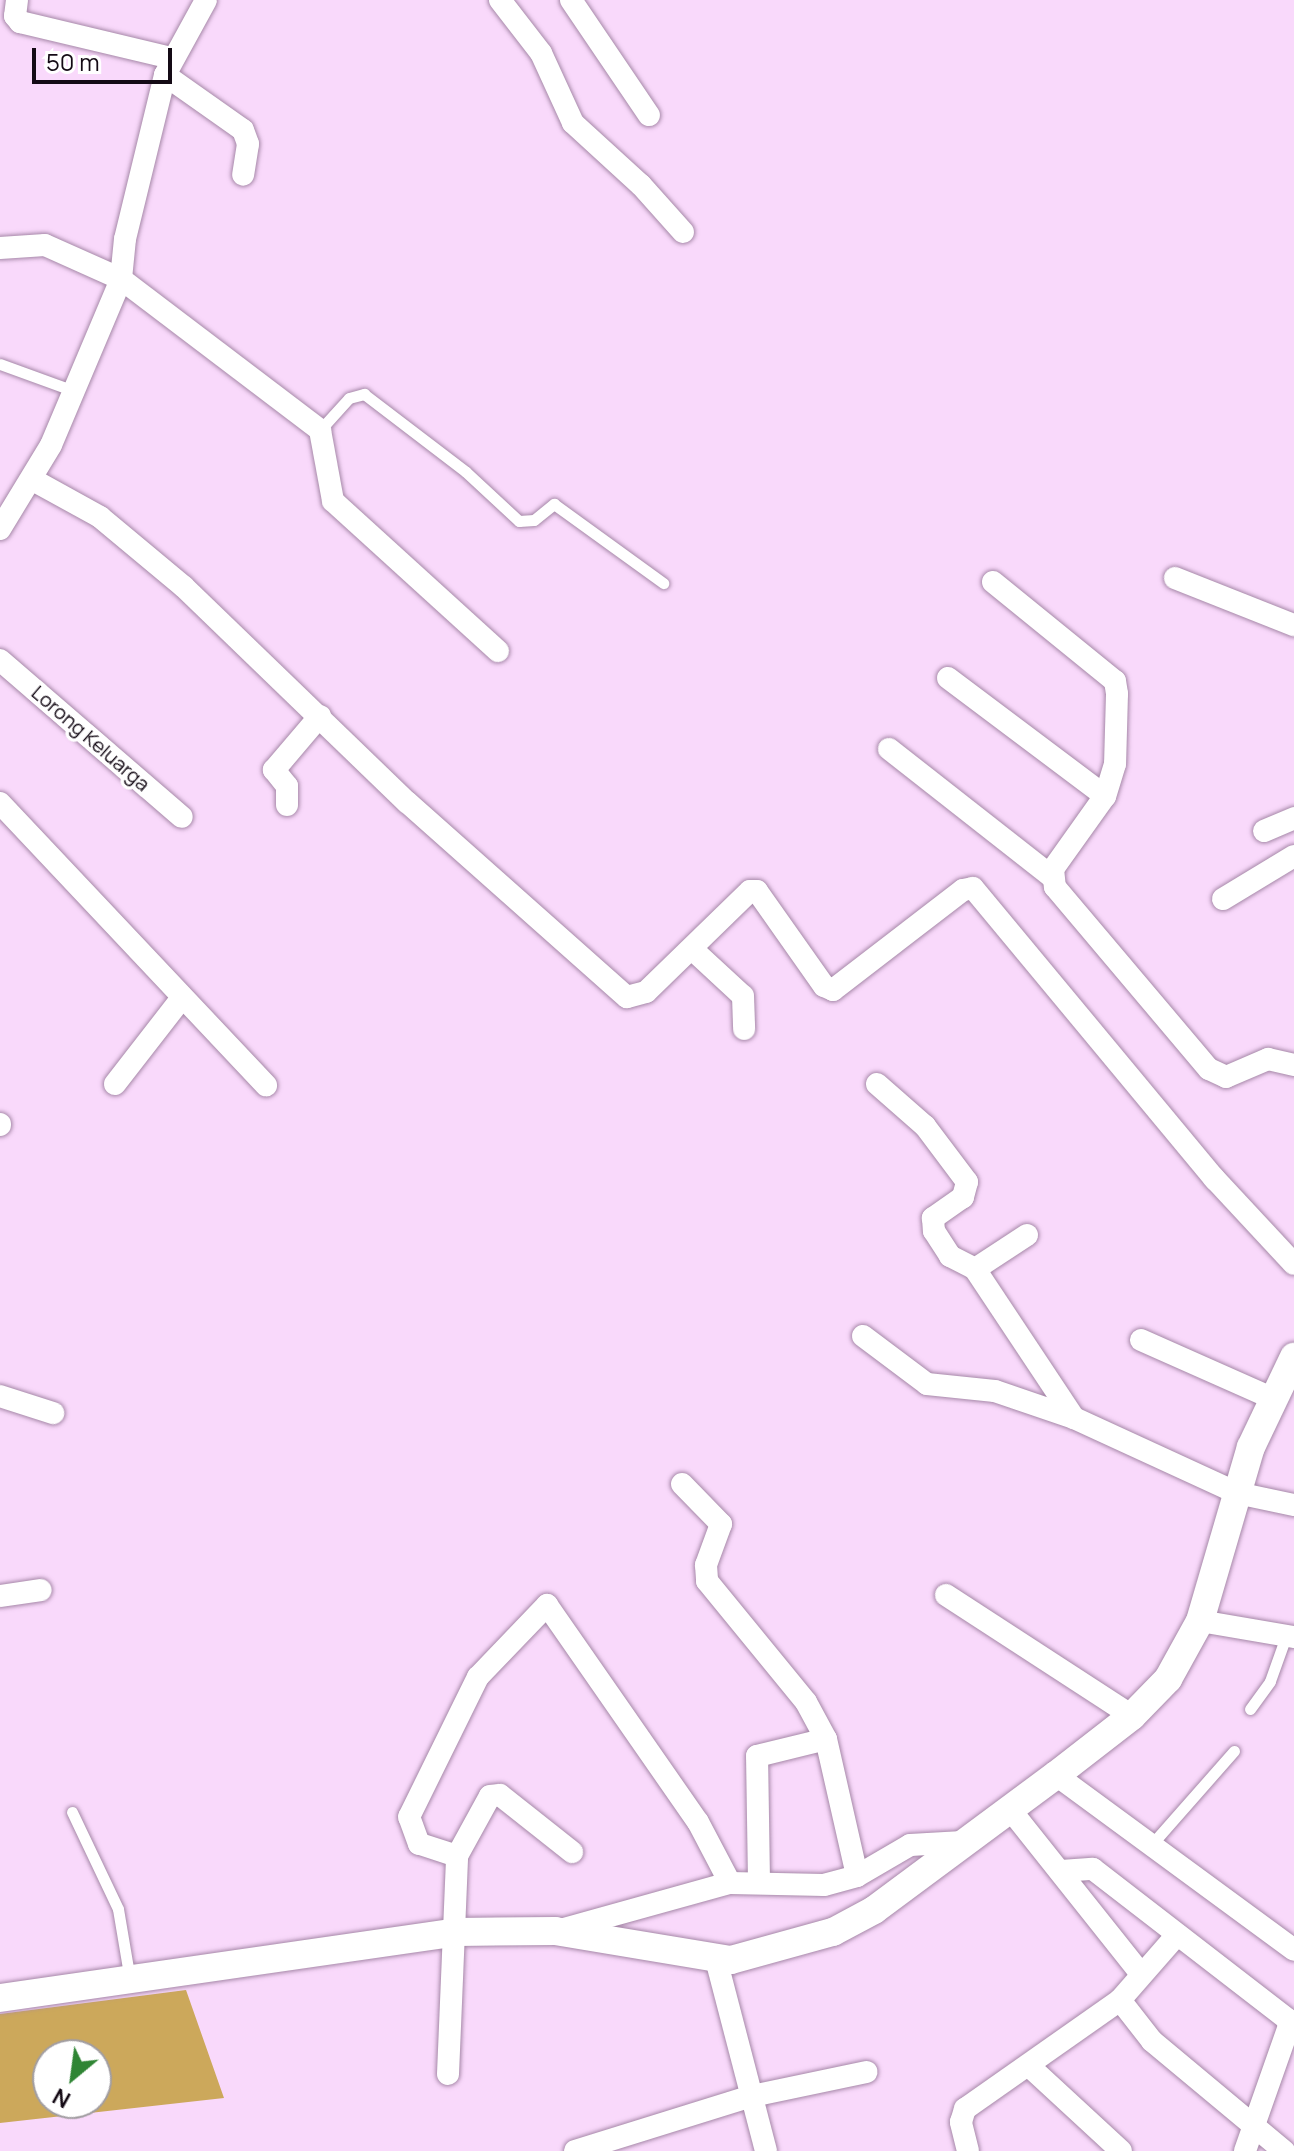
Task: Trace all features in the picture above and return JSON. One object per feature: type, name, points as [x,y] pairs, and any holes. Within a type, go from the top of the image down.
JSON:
[{"type":"street","points":[[17,0],[15,16],[20,22],[168,66],[243,130],[248,144],[243,175]]},
{"type":"street","points":[[0,529],[33,480],[121,279],[125,239],[168,66],[206,0]]},
{"type":"street","points":[[500,0],[541,53],[573,123],[641,185],[683,232]]},
{"type":"street","points":[[571,0],[649,115]]},
{"type":"street","points":[[0,248],[45,245],[121,279],[320,430],[333,501],[498,651]]},
{"type":"street","points":[[33,480],[100,517],[184,587],[407,802],[627,997],[646,992],[755,891],[824,986],[833,990],[963,890],[973,888],[1215,1179],[1294,1264]]},
{"type":"street","points":[[1175,578],[1294,625]]},
{"type":"street","points":[[993,582],[1115,681],[1115,764],[1105,796],[1056,862],[1052,877],[1055,887],[1209,1069],[1226,1077],[1268,1059],[1294,1065]]},
{"type":"street","name":"Lorong Keluarga","points":[[0,660],[182,817]]},
{"type":"street","points":[[948,678],[1105,796]]},
{"type":"street","points":[[287,805],[287,786],[274,770],[320,716]]},
{"type":"street","points":[[889,749],[1052,877]]},
{"type":"street","points":[[0,803],[181,999],[266,1085]]},
{"type":"street","points":[[1264,831],[1294,818]]},
{"type":"street","points":[[1223,899],[1294,856]]},
{"type":"street","points":[[692,949],[743,996],[744,1029]]},
{"type":"street","points":[[115,1084],[181,999]]},
{"type":"street","points":[[877,1084],[925,1126],[967,1182],[963,1197],[933,1218],[934,1231],[950,1256],[975,1269],[1074,1418]]},
{"type":"street","points":[[975,1269],[1027,1235]]},
{"type":"street","points":[[863,1336],[927,1384],[995,1391],[1074,1418],[1237,1493],[1294,1505]]},
{"type":"street","points":[[1141,1340],[1272,1398]]},
{"type":"street","points":[[0,1998],[457,1932],[555,1931],[731,1960],[833,1932],[874,1910],[1056,1775],[1132,1716],[1168,1679],[1200,1621],[1237,1493],[1272,1398],[1294,1357]]},
{"type":"street","points":[[0,1396],[53,1413]]},
{"type":"street","points":[[682,1484],[721,1524],[706,1565],[707,1581],[806,1702],[826,1739],[857,1876]]},
{"type":"street","points":[[0,1596],[41,1590]]},
{"type":"street","points":[[946,1595],[1132,1716]]},
{"type":"street","points":[[457,1856],[419,1844],[409,1817],[478,1677],[547,1605],[698,1822],[730,1883]]},
{"type":"street","points":[[1200,1621],[1290,1637]]},
{"type":"street","points":[[759,1881],[757,1756],[826,1739]]},
{"type":"street","points":[[1056,1775],[1294,1950]]},
{"type":"street","points":[[448,2074],[457,1932],[457,1856],[490,1796],[495,1794],[572,1852]]},
{"type":"street","points":[[1009,1808],[1141,1974]]},
{"type":"street","points":[[555,1931],[730,1883],[759,1881],[824,1885],[857,1876],[910,1845],[963,1842]]},
{"type":"street","points":[[1061,1871],[1093,1869],[1288,2022],[1245,2151]]},
{"type":"street","points":[[968,2151],[961,2122],[965,2109],[1120,2000],[1177,1935]]},
{"type":"street","points":[[716,1959],[766,2151]]},
{"type":"street","points":[[1120,2000],[1152,2041],[1284,2151]]},
{"type":"street","points":[[1029,2066],[1121,2151]]},
{"type":"street","points":[[575,2151],[752,2096],[867,2072]]},
{"type":"lane","points":[[0,364],[74,391]]},
{"type":"lane","points":[[320,430],[349,398],[364,394],[466,472],[519,521],[534,520],[554,504],[663,583]]},
{"type":"lane","points":[[1250,1709],[1270,1681],[1290,1637]]},
{"type":"lane","points":[[1152,1844],[1234,1751]]},
{"type":"lane","points":[[72,1812],[118,1909],[130,1981]]},
{"type":"shaded area","points":[[186,1990],[224,2098],[112,2110],[112,2039],[32,2039],[32,2119],[36,2119],[0,2123],[0,2014]]}]
